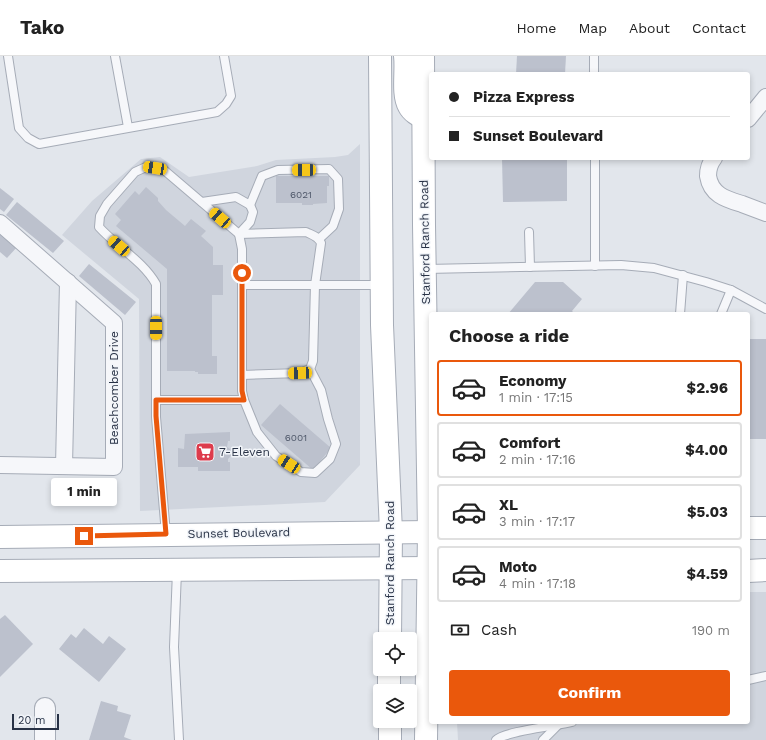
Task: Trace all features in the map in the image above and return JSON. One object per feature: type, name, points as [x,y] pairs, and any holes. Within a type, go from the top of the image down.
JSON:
[{"type":"main road","name":"Stanford Ranch Road","points":[[380,56],[382,333],[392,568],[390,632]]},
{"type":"main road","points":[[405,56],[405,88],[409,106],[415,113],[424,118]]},
{"type":"main road","name":"Stanford Ranch Road","points":[[423,56],[429,479]]},
{"type":"main road","points":[[750,528],[766,528]]},
{"type":"main road","name":"Sunset Boulevard","points":[[0,537],[429,532]]},
{"type":"main road","points":[[0,571],[429,568]]},
{"type":"main road","points":[[750,570],[766,570]]},
{"type":"main road","name":"Stanford Ranch Road","points":[[426,740],[429,611]]},
{"type":"main road","points":[[390,728],[390,740]]},
{"type":"street","points":[[750,117],[766,97]]},
{"type":"street","points":[[712,160],[708,172],[709,184],[718,194],[732,202],[766,213]]},
{"type":"street","name":"Beachcomber Drive","points":[[0,224],[114,323],[114,467],[0,465]]},
{"type":"street","points":[[64,466],[68,282]]},
{"type":"street","points":[[45,708],[45,740]]},
{"type":"lane","points":[[8,56],[19,128],[28,138],[39,144],[217,112],[226,104],[231,96],[224,56]]},
{"type":"lane","points":[[114,56],[128,128]]},
{"type":"lane","points":[[594,56],[594,72]]},
{"type":"lane","points":[[594,160],[595,266]]},
{"type":"lane","points":[[166,534],[156,416],[156,284],[149,272],[109,238],[99,227],[100,216],[107,204],[135,172],[146,167],[164,170],[239,234],[242,249],[242,391],[244,400],[257,432],[276,456],[301,472],[315,473],[330,459],[336,444],[321,390],[310,369]]},
{"type":"lane","points":[[250,205],[262,176],[278,170],[329,169],[338,179],[339,209],[333,226],[319,239]]},
{"type":"lane","points":[[202,202],[236,197],[250,205],[253,212],[250,222],[239,234]]},
{"type":"lane","points":[[239,234],[306,232],[315,236],[321,243],[315,285],[313,361],[310,369],[300,373],[242,374]]},
{"type":"lane","points":[[529,232],[530,267]]},
{"type":"lane","points":[[425,269],[621,265],[654,268],[731,290],[766,309]]},
{"type":"lane","points":[[680,312],[683,276]]},
{"type":"lane","points":[[242,285],[382,285]]},
{"type":"lane","points":[[722,312],[731,290]]},
{"type":"lane","points":[[156,400],[244,400]]},
{"type":"lane","points":[[177,570],[174,647],[179,740]]},
{"type":"lane","points":[[750,680],[766,676]]},
{"type":"lane","points":[[496,740],[518,732],[565,724]]},
{"type":"lane","points":[[543,740],[565,724]]},
{"type":"shaded area","points":[[360,144],[360,465],[325,502],[140,511],[139,299],[62,235],[92,201],[141,159],[160,157],[189,177],[257,166],[276,160],[348,155]]},
{"type":"shaded area","points":[[750,592],[766,592],[766,740],[458,740],[457,724],[750,724]]},
{"type":"building","points":[[517,56],[566,56],[565,72],[516,72]]},
{"type":"building","points":[[502,160],[567,160],[567,201],[503,202]]},
{"type":"building","points":[[298,173],[309,173],[309,176],[329,176],[329,186],[327,186],[327,203],[302,205],[302,203],[276,203],[276,176],[298,176]]},
{"type":"building","points":[[146,187],[158,198],[158,201],[166,210],[185,226],[191,219],[206,231],[201,236],[213,247],[213,265],[223,265],[223,295],[212,295],[212,356],[217,356],[217,374],[198,374],[198,372],[195,371],[167,371],[167,269],[116,226],[121,220],[115,214],[135,191],[139,195]]},
{"type":"building","points":[[0,188],[14,199],[4,212],[0,209]]},
{"type":"building","points":[[17,202],[64,241],[53,253],[6,215]]},
{"type":"building","points":[[0,231],[18,246],[7,258],[0,252]]},
{"type":"building","points":[[89,264],[136,302],[125,315],[79,276]]},
{"type":"building","points":[[535,282],[563,282],[582,299],[572,311],[573,312],[510,312]]},
{"type":"building","points":[[750,339],[766,339],[766,439],[750,439]]},
{"type":"building","points":[[280,404],[331,448],[313,470],[261,425]]},
{"type":"building","name":"7-Eleven","points":[[230,432],[230,441],[228,441],[227,447],[232,453],[228,459],[228,462],[230,462],[230,471],[198,471],[198,467],[178,467],[178,448],[184,449],[185,434]]},
{"type":"building","points":[[5,615],[33,644],[0,677],[0,619]]},
{"type":"building","points":[[84,628],[103,644],[109,636],[126,649],[99,682],[59,649],[71,634],[76,638]]},
{"type":"building","points":[[101,701],[118,706],[117,711],[131,715],[124,737],[132,740],[89,740]]},
{"type":"place","name":"7-Eleven","points":[[205,452]]},
{"type":"route","points":[[84,536],[166,534],[156,400],[244,400],[242,391],[242,273]]}]
